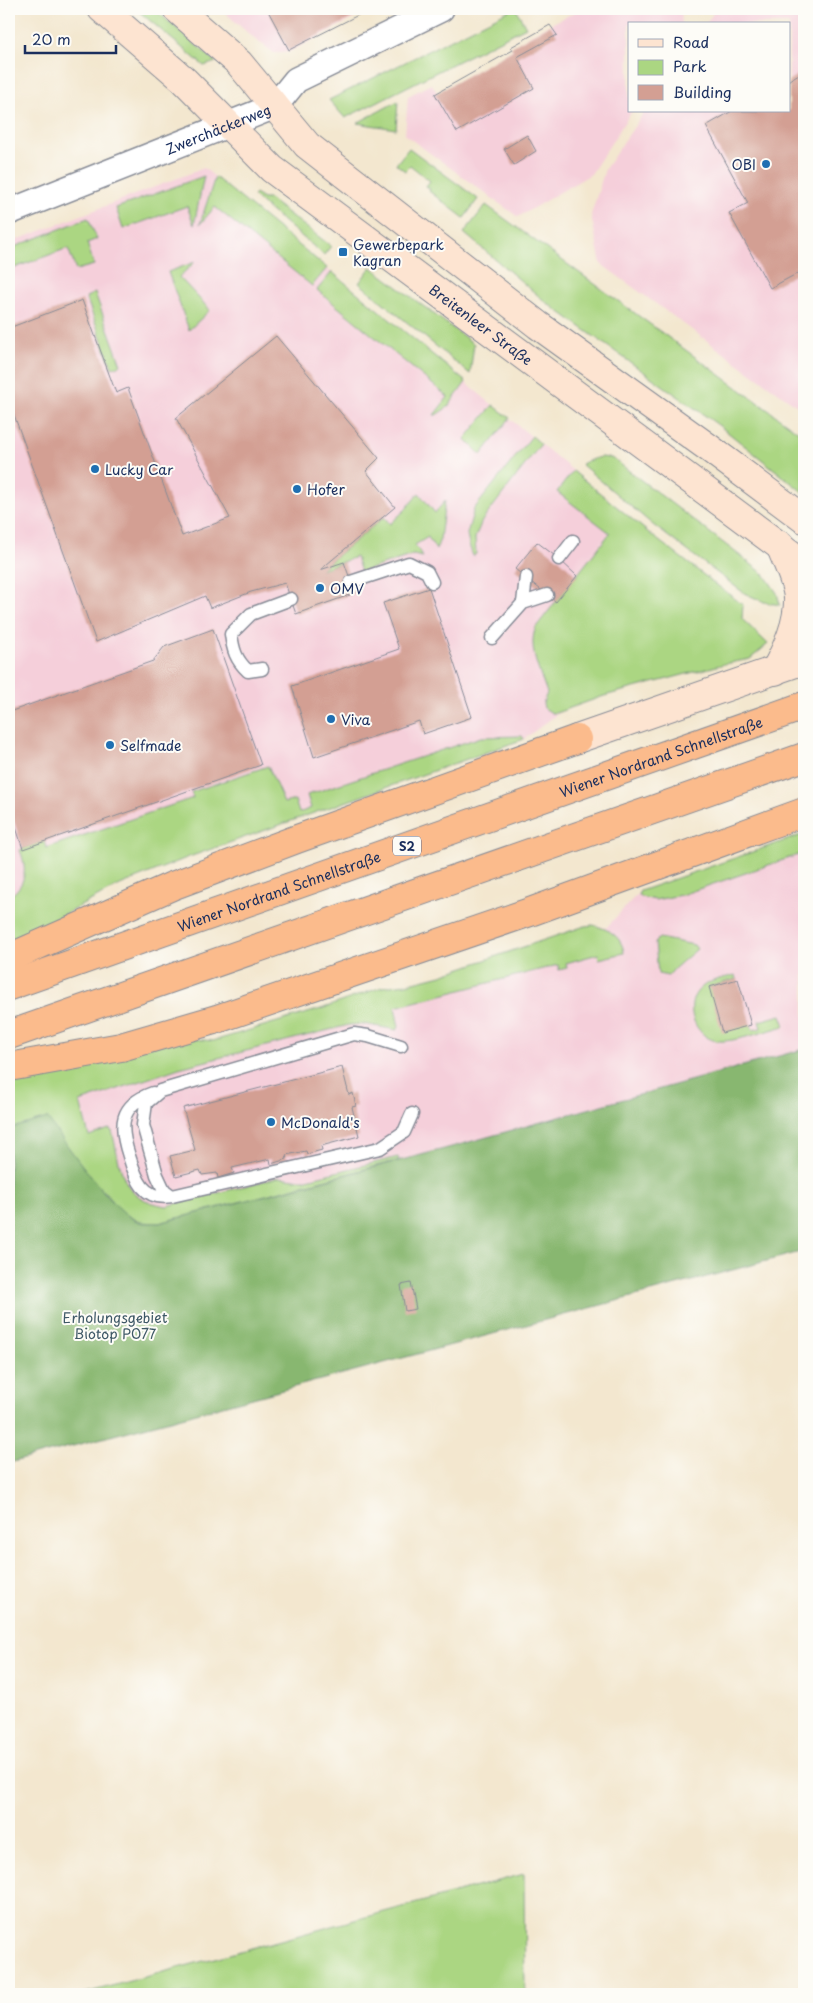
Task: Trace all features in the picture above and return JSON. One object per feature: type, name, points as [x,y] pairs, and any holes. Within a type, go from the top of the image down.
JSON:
[{"type":"highway","name":"Wiener Nordrand Schnellstraße","points":[[9,986],[804,706]]},
{"type":"highway","points":[[9,958],[172,886],[297,839],[577,739]]},
{"type":"highway","points":[[9,1035],[804,757]]},
{"type":"highway","points":[[9,1067],[120,1047],[218,1019],[530,912],[804,812]]},
{"type":"main road","name":"Breitenleer Straße","points":[[102,9],[184,80],[272,169],[804,564]]},
{"type":"main road","points":[[177,9],[239,63],[307,145],[502,298],[804,519]]},
{"type":"main road","points":[[775,671],[789,645],[797,613],[798,596],[795,582],[780,545]]},
{"type":"main road","points":[[577,739],[804,660]]},
{"type":"street","name":"Zwerchäckerweg","points":[[9,212],[275,106],[296,80],[441,9]]},
{"type":"lane","points":[[559,559],[573,541]]},
{"type":"lane","points":[[351,582],[409,563],[427,572],[432,582]]},
{"type":"lane","points":[[523,602],[526,577]]},
{"type":"lane","points":[[492,638],[523,602],[547,595]]},
{"type":"lane","points":[[262,669],[248,671],[239,662],[232,645],[231,634],[251,614],[291,599]]},
{"type":"lane","points":[[400,1046],[368,1036],[354,1034],[160,1091],[146,1096],[133,1104],[126,1112],[122,1126],[123,1139],[135,1176],[143,1188],[155,1196],[164,1198],[380,1148],[404,1132],[412,1114]]},
{"type":"lane","points":[[160,1091],[146,1103],[143,1125],[157,1175],[164,1190],[172,1196]]},
{"type":"shaded area","points":[[221,9],[372,9],[289,52],[274,53]]},
{"type":"shaded area","points":[[581,9],[681,9],[682,22],[628,22],[628,112],[631,112],[591,174],[518,217],[405,135],[408,96],[432,84],[437,93],[512,50],[511,47],[539,30]]},
{"type":"shaded area","points":[[716,9],[804,9],[804,411],[601,264],[591,215],[605,169],[644,112],[790,112],[790,22],[707,22]]},
{"type":"shaded area","points":[[204,168],[654,537],[743,605],[742,619],[768,644],[750,659],[724,664],[604,696],[560,712],[524,739],[295,819],[286,810],[9,900],[9,243]]},
{"type":"shaded area","points":[[804,834],[804,1049],[444,1149],[159,1223],[105,1192],[80,1102],[187,1038],[213,1041],[321,1009],[382,987],[406,984],[441,975],[585,926],[593,925],[606,928],[640,891]]},
{"type":"green space","points":[[136,9],[154,9],[216,62],[204,66]]},
{"type":"green space","points":[[512,9],[516,9],[526,27],[345,118],[329,100]]},
{"type":"green space","points":[[398,101],[396,129],[357,123]]},
{"type":"green space","points":[[409,148],[478,199],[464,218],[429,191],[430,189],[426,186],[430,181],[410,165],[405,171],[396,164]]},
{"type":"green space","points":[[204,176],[194,225],[187,206],[123,229],[116,208]]},
{"type":"green space","points":[[215,177],[327,268],[312,286],[215,207],[200,224]]},
{"type":"green space","points":[[255,194],[263,199],[269,199],[331,246],[324,255],[253,196]]},
{"type":"green space","points":[[486,205],[804,436],[804,493],[721,427],[547,303],[464,233]]},
{"type":"green space","points":[[88,218],[97,239],[87,243],[94,265],[76,270],[68,248],[9,270],[9,249]]},
{"type":"green space","points":[[195,262],[179,277],[210,310],[189,330],[168,272]]},
{"type":"green space","points":[[371,267],[474,344],[470,374],[359,283]]},
{"type":"green space","points":[[332,272],[466,382],[448,407],[434,415],[448,397],[317,290]]},
{"type":"green space","points":[[95,293],[121,365],[112,368],[86,297]]},
{"type":"green space","points":[[493,405],[510,418],[481,455],[465,439]]},
{"type":"green space","points":[[532,436],[541,444],[482,521],[475,538],[476,554],[473,556],[467,534],[474,509]]},
{"type":"green space","points":[[600,457],[611,458],[616,461],[764,574],[777,593],[780,605],[764,602],[744,593],[653,525],[581,464]]},
{"type":"green space","points":[[573,471],[654,537],[743,605],[742,619],[768,644],[750,659],[724,664],[604,696],[556,713],[552,713],[544,708],[543,703],[547,693],[538,668],[533,643],[536,627],[610,533],[557,492]]},
{"type":"green space","points":[[419,493],[435,513],[445,501],[440,539],[436,550],[428,537],[415,545],[423,557],[413,555],[361,572],[356,557],[320,570],[384,517],[390,524]]},
{"type":"green space","points":[[522,736],[524,739],[189,857],[120,885],[16,940],[9,939],[9,897],[19,887],[24,876],[24,864],[20,850],[44,841],[46,848],[193,798],[191,792],[268,766],[284,803],[295,800],[299,813],[311,808],[307,795],[481,737]]},
{"type":"green space","points":[[804,834],[804,853],[681,895],[655,900],[638,895],[640,891]]},
{"type":"green space","points":[[593,925],[613,934],[623,947],[624,953],[599,959],[598,954],[566,963],[567,968],[559,970],[558,965],[395,1007],[399,1027],[397,1030],[363,1024],[349,1025],[179,1068],[80,1102],[89,1136],[109,1129],[112,1131],[121,1170],[131,1189],[140,1197],[167,1206],[279,1177],[303,1180],[398,1157],[399,1160],[159,1223],[139,1222],[122,1212],[105,1192],[9,1129],[9,1079],[187,1038],[213,1041],[321,1009],[382,987],[406,984],[441,975],[585,926]]},
{"type":"green space","points":[[659,938],[694,945],[697,949],[668,976],[658,974],[655,942]]},
{"type":"green space","points":[[735,975],[736,979],[709,987],[751,1025],[753,1030],[761,1028],[759,1021],[781,1015],[785,1026],[724,1041],[717,1041],[702,1033],[696,1026],[693,1018],[693,1001],[696,993],[709,983]]},
{"type":"green space","name":"Erholungsgebiet Biotop P077","points":[[804,1049],[804,1251],[9,1463],[9,1129],[47,1118],[90,1176],[117,1206],[130,1217],[140,1222],[159,1223],[444,1149]]},
{"type":"green space","points":[[524,1874],[525,1994],[82,1994]]},
{"type":"building","points":[[267,9],[370,9],[289,50]]},
{"type":"building","points":[[797,9],[804,9],[804,21]]},
{"type":"building","points":[[550,25],[557,35],[517,57],[534,88],[457,132],[435,94],[513,50],[511,47]]},
{"type":"building","name":"OBI","points":[[804,71],[804,270],[770,288],[729,213],[748,203],[706,126],[730,112],[790,112],[790,79]]},
{"type":"building","points":[[527,135],[536,151],[514,165],[504,149]]},
{"type":"building","points":[[82,300],[116,393],[128,388],[182,536],[230,518],[176,418],[276,336],[379,458],[366,471],[395,507],[320,570],[344,562],[355,593],[296,614],[285,583],[251,592],[210,608],[205,596],[96,642],[9,401],[9,328]]},
{"type":"building","points":[[537,542],[577,576],[556,602],[515,569]]},
{"type":"building","points":[[429,588],[472,717],[423,734],[419,721],[314,757],[292,686],[399,649],[383,603]]},
{"type":"building","points":[[213,629],[261,765],[23,849],[9,806],[9,712],[153,661],[164,647]]},
{"type":"building","points":[[738,979],[751,1025],[722,1033],[709,987]]},
{"type":"building","name":"McDonald's","points":[[342,1067],[349,1095],[353,1093],[356,1106],[352,1107],[359,1136],[321,1146],[322,1150],[307,1154],[306,1151],[286,1155],[287,1159],[271,1164],[270,1159],[232,1168],[234,1173],[218,1178],[217,1173],[202,1175],[200,1170],[176,1176],[170,1156],[195,1150],[183,1108]]},
{"type":"building","points":[[411,1283],[416,1309],[405,1311],[401,1285]]},
{"type":"place","name":"OBI","points":[[766,164]]},
{"type":"place","name":"Gewerbepark Kagran","points":[[343,252]]},
{"type":"place","name":"Lucky Car","points":[[95,469]]},
{"type":"place","name":"Hofer","points":[[297,489]]},
{"type":"place","name":"OMV","points":[[320,588]]},
{"type":"place","name":"Viva","points":[[331,719]]},
{"type":"place","name":"Selfmade","points":[[110,745]]},
{"type":"place","name":"McDonald's","points":[[271,1122]]}]
